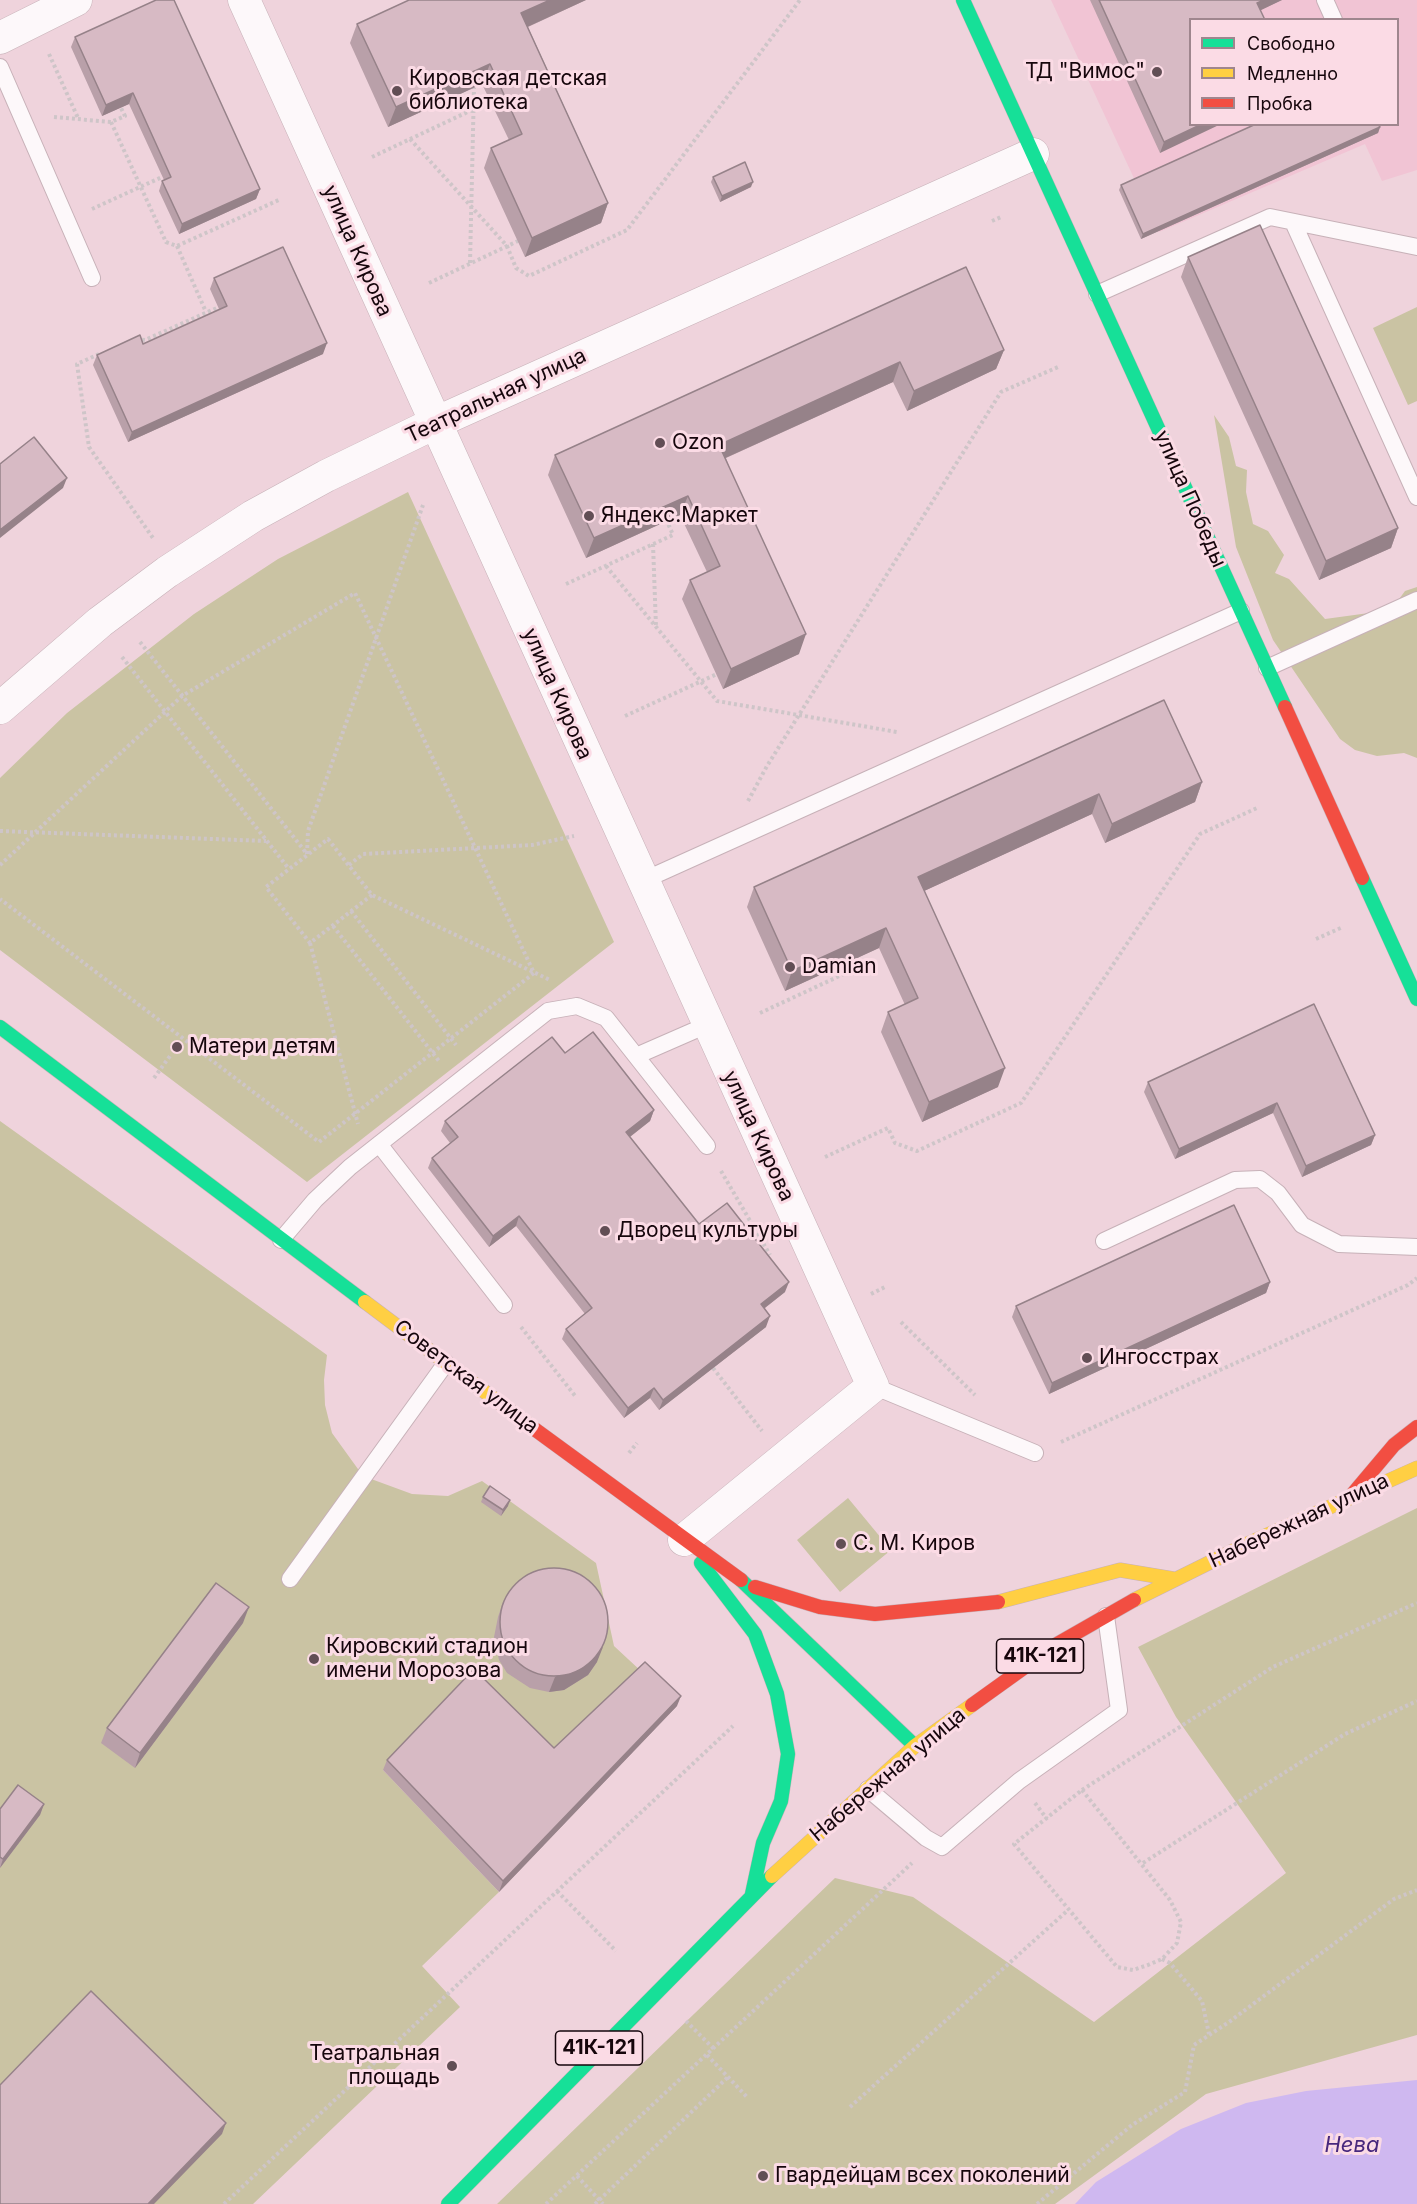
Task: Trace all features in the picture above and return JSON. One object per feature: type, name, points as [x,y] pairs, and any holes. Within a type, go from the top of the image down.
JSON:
[{"type":"street","points":[[0,38],[76,0]]},
{"type":"street","name":"улица Кирова","points":[[244,0],[707,1025],[873,1386]]},
{"type":"street","name":"улица Победы","points":[[963,0],[1417,999]]},
{"type":"street","name":"Театральная улица","points":[[0,708],[100,622],[166,573],[234,528],[326,476],[435,423],[1033,154]]},
{"type":"street","name":"Советская улица","points":[[0,1027],[446,1363],[748,1585],[915,1746]]},
{"type":"street","points":[[752,1894],[763,1843],[781,1801],[788,1754],[777,1694],[755,1634],[684,1540],[873,1386]]},
{"type":"street","points":[[1351,1496],[1394,1445],[1417,1427]]},
{"type":"street","name":"Набережная улица","points":[[448,2204],[752,1894],[915,1746],[1057,1644],[1106,1616],[1174,1580],[1351,1496],[1417,1468]]},
{"type":"street","points":[[748,1585],[820,1607],[874,1614],[994,1604],[1120,1570],[1174,1580]]},
{"type":"lane","points":[[1325,0],[1333,18]]},
{"type":"lane","points":[[0,67],[92,278]]},
{"type":"lane","points":[[1097,294],[1270,217],[1417,247]]},
{"type":"lane","points":[[1293,222],[1417,497]]},
{"type":"lane","points":[[1267,668],[1417,600]]},
{"type":"lane","points":[[642,881],[1241,611]]},
{"type":"lane","points":[[282,1240],[315,1200],[372,1149],[548,1011],[577,1006],[606,1018],[707,1146]]},
{"type":"lane","points":[[636,1056],[707,1025]]},
{"type":"lane","points":[[372,1149],[504,1305]]},
{"type":"lane","points":[[1104,1241],[1235,1180],[1260,1179],[1278,1194],[1302,1225],[1339,1244],[1417,1247]]},
{"type":"lane","points":[[290,1579],[446,1363]]},
{"type":"lane","points":[[873,1386],[1035,1454]]},
{"type":"lane","points":[[868,1789],[926,1838],[942,1847],[1019,1781],[1119,1710],[1106,1616]]},
{"type":"path","points":[[410,139],[507,246],[516,268],[529,276],[627,230],[800,0]]},
{"type":"path","points":[[34,21],[78,119]]},
{"type":"path","points":[[470,263],[474,88]]},
{"type":"path","points":[[20,114],[111,122],[125,116],[121,108]]},
{"type":"path","points":[[372,157],[474,109]]},
{"type":"path","points":[[111,122],[166,242],[177,246],[281,199]]},
{"type":"path","points":[[67,220],[162,177]]},
{"type":"path","points":[[992,221],[1001,217]]},
{"type":"path","points":[[429,283],[518,241]]},
{"type":"path","points":[[177,246],[206,312]]},
{"type":"path","points":[[132,339],[145,340],[219,307]]},
{"type":"path","points":[[105,352],[77,364],[89,447],[153,538]]},
{"type":"path","points":[[724,844],[767,766],[1001,392],[1058,367]]},
{"type":"path","points":[[307,855],[308,831],[423,505]]},
{"type":"path","points":[[566,584],[673,534],[667,521]]},
{"type":"path","points":[[653,544],[656,627]]},
{"type":"path","points":[[606,566],[717,701],[951,742]]},
{"type":"path","points":[[0,866],[182,696],[355,593],[534,973]]},
{"type":"path","points":[[141,642],[307,855]]},
{"type":"path","points":[[122,657],[289,869]]},
{"type":"path","points":[[625,716],[717,674]]},
{"type":"path","points":[[825,1157],[888,1128],[895,1143],[917,1151],[1021,1103],[1200,834],[1257,808]]},
{"type":"path","points":[[0,831],[266,841]]},
{"type":"path","points":[[349,865],[363,854],[532,845],[574,836]]},
{"type":"path","points":[[372,1149],[355,1114],[310,943],[266,887],[328,838],[372,895],[554,982]]},
{"type":"path","points":[[310,943],[372,895]]},
{"type":"path","points":[[0,899],[319,1142],[534,973]]},
{"type":"path","points":[[351,911],[475,1069]]},
{"type":"path","points":[[1316,939],[1349,924]]},
{"type":"path","points":[[333,926],[456,1083]]},
{"type":"path","points":[[760,1013],[861,966],[857,958]]},
{"type":"path","points":[[154,1078],[170,1056]]},
{"type":"path","points":[[707,1146],[773,1259]]},
{"type":"path","points":[[1035,1454],[1408,1285],[1417,1278]]},
{"type":"path","points":[[504,1305],[576,1397]]},
{"type":"path","points":[[901,1322],[976,1396]]},
{"type":"path","points":[[713,1368],[756,1423]]},
{"type":"path","points":[[630,1452],[637,1443]]},
{"type":"path","points":[[1082,1790],[1143,1863],[1170,1900],[1181,1922],[1177,1943],[1162,1959],[1133,1970],[1117,1967],[1014,1844],[1082,1790],[1273,1667],[1417,1603]]},
{"type":"path","points":[[1143,1863],[1345,1734],[1417,1701]]},
{"type":"path","points":[[224,2204],[733,1726]]},
{"type":"path","points":[[546,2204],[909,1868],[926,1838]]},
{"type":"path","points":[[1036,2204],[1132,2125],[1185,2092],[1194,2044],[1394,1899],[1417,1890]]},
{"type":"path","points":[[557,1891],[616,1951]]},
{"type":"path","points":[[849,2107],[1068,1910]]},
{"type":"path","points":[[1162,1959],[1170,1963],[1202,2001],[1209,2034]]},
{"type":"path","points":[[686,2021],[714,2049]]},
{"type":"path","points":[[707,2055],[747,2097]]},
{"type":"path","points":[[595,2204],[601,2202],[728,2077]]},
{"type":"path","points":[[577,2176],[601,2202]]},
{"type":"shaded area","points":[[1051,0],[1417,0],[1417,170],[1382,181],[1365,144],[1159,232]]},
{"type":"shaded area","points":[[1417,307],[1417,401],[1408,405],[1373,328]]},
{"type":"shaded area","points":[[1214,415],[1229,437],[1236,466],[1247,470],[1246,492],[1253,524],[1268,531],[1284,555],[1275,573],[1289,579],[1325,619],[1391,610],[1405,591],[1417,587],[1417,758],[1404,753],[1377,756],[1355,750],[1340,739],[1273,640],[1236,547]]},
{"type":"shaded area","points":[[408,492],[614,942],[307,1182],[0,950],[0,778],[67,713],[194,614],[278,559]]},
{"type":"shaded area","name":"Кировский стадион имени Морозова","points":[[0,1121],[327,1355],[324,1380],[325,1405],[332,1433],[363,1476],[412,1494],[448,1496],[482,1481],[596,1563],[614,1646],[642,1672],[550,1759],[383,1770],[499,1892],[422,1966],[460,2007],[253,2204],[0,2204]]},
{"type":"shaded area","points":[[848,1498],[891,1550],[840,1592],[797,1540]]},
{"type":"shaded area","points":[[1417,1508],[1417,2035],[1206,2094],[1055,2204],[497,2204],[835,1878],[913,1897],[1094,2022],[1286,1873],[1176,1717],[1138,1647]]},
{"type":"water","name":"Нева","points":[[1417,2080],[1417,2204],[1075,2204],[1096,2182],[1181,2129],[1246,2103],[1306,2091]]},
{"type":"building","points":[[156,0],[174,0],[260,189],[182,224],[162,181],[171,177],[133,93],[106,105],[75,37]]},
{"type":"building","points":[[409,0],[550,0],[521,13],[608,203],[532,238],[491,148],[522,134],[490,64],[396,107],[357,24]]},
{"type":"building","name":"ТД \"Вимос\"","points":[[1099,0],[1264,0],[1257,3],[1264,18],[1189,18],[1189,126],[1198,126],[1164,142]]},
{"type":"building","points":[[1252,126],[1380,127],[1143,234],[1121,185]]},
{"type":"building","points":[[745,162],[753,182],[722,196],[713,177]]},
{"type":"building","points":[[1260,225],[1398,528],[1326,561],[1188,257]]},
{"type":"building","points":[[283,247],[327,343],[132,432],[97,355],[140,335],[143,344],[227,306],[214,278]]},
{"type":"building","points":[[966,267],[1004,350],[914,391],[900,362],[719,445],[806,634],[731,669],[690,580],[720,566],[688,496],[594,538],[555,455]]},
{"type":"building","points":[[34,437],[67,478],[0,530],[0,464]]},
{"type":"building","points":[[1164,700],[1202,782],[1112,824],[1099,794],[918,877],[1005,1068],[929,1102],[888,1012],[918,998],[886,928],[792,971],[754,887]]},
{"type":"building","points":[[1314,1004],[1375,1135],[1306,1166],[1277,1103],[1179,1149],[1148,1082]]},
{"type":"building","name":"Дворец культуры","points":[[593,1032],[654,1110],[626,1132],[699,1224],[727,1203],[789,1282],[761,1304],[770,1316],[663,1400],[654,1388],[628,1408],[566,1329],[592,1308],[519,1216],[493,1236],[432,1158],[458,1137],[445,1121],[552,1037],[565,1053]]},
{"type":"building","points":[[1234,1205],[1270,1282],[1052,1383],[1016,1306]]},
{"type":"building","points":[[490,1486],[510,1500],[503,1510],[483,1497]]},
{"type":"building","points":[[554,1568],[575,1572],[592,1584],[604,1601],[608,1622],[604,1643],[592,1660],[575,1672],[554,1676],[533,1672],[516,1660],[504,1643],[500,1622],[504,1601],[516,1584],[533,1572]]},
{"type":"building","points":[[216,1583],[249,1607],[140,1753],[107,1728]]},
{"type":"building","points":[[645,1662],[681,1696],[503,1881],[387,1760],[474,1669],[554,1748]]},
{"type":"building","points":[[18,1785],[44,1804],[3,1859],[0,1857],[0,1809]]},
{"type":"building","points":[[91,1991],[226,2123],[148,2204],[0,2204],[0,2085]]},
{"type":"traffic: fast","points":[[963,0],[1285,707]]},
{"type":"traffic: fast","points":[[1362,878],[1417,999]]},
{"type":"traffic: fast","points":[[0,1027],[365,1302]]},
{"type":"traffic: fast","points":[[701,1563],[755,1634],[777,1694],[788,1754],[781,1801],[763,1843],[752,1894]]},
{"type":"traffic: fast","points":[[741,1580],[915,1746]]},
{"type":"traffic: fast","points":[[448,2204],[772,1876]]},
{"type":"traffic: slow","points":[[365,1302],[533,1428]]},
{"type":"traffic: slow","points":[[1134,1600],[1245,1545],[1417,1468]]},
{"type":"traffic: slow","points":[[998,1602],[1120,1570],[1174,1579]]},
{"type":"traffic: slow","points":[[772,1876],[915,1746],[972,1705]]},
{"type":"traffic: jam","points":[[1285,707],[1362,878]]},
{"type":"traffic: jam","points":[[1351,1496],[1394,1445],[1417,1427]]},
{"type":"traffic: jam","points":[[533,1428],[741,1580]]},
{"type":"traffic: jam","points":[[755,1587],[820,1607],[875,1614],[998,1602]]},
{"type":"traffic: jam","points":[[972,1705],[1057,1644],[1134,1600]]},
{"type":"place","name":"ТД \"Вимос\"","points":[[1157,72]]},
{"type":"place","name":"Кировская детская библиотека","points":[[397,91]]},
{"type":"place","name":"Ozon","points":[[660,443]]},
{"type":"place","name":"Яндекс.Маркет","points":[[589,516]]},
{"type":"place","name":"Damian","points":[[790,967]]},
{"type":"place","name":"Матери детям","points":[[177,1047]]},
{"type":"place","name":"Дворец культуры","points":[[605,1231]]},
{"type":"place","name":"Ингосстрах","points":[[1087,1358]]},
{"type":"place","name":"С. М. Киров","points":[[841,1544]]},
{"type":"place","name":"Кировский стадион имени Морозова","points":[[314,1659]]},
{"type":"place","name":"Театральная площадь","points":[[452,2066]]},
{"type":"place","name":"Гвардейцам всех поколений","points":[[763,2176]]}]
